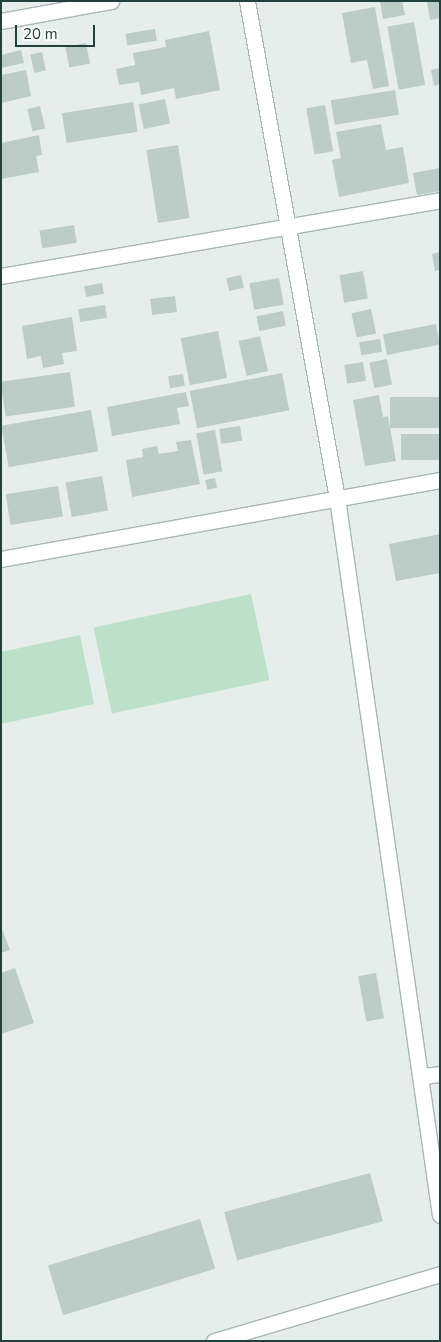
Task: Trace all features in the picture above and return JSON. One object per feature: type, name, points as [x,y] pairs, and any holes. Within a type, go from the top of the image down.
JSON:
[{"type":"street","points":[[1,21],[111,1]]},
{"type":"street","points":[[247,1],[289,224],[337,498],[422,1076],[440,1215]]},
{"type":"street","points":[[1,276],[289,224],[440,200]]},
{"type":"street","points":[[1,560],[440,480]]},
{"type":"street","points":[[422,1076],[440,1074]]},
{"type":"street","points":[[214,1341],[440,1274]]},
{"type":"green space","points":[[251,594],[269,680],[112,714],[94,627]]},
{"type":"green space","points":[[80,635],[94,704],[1,724],[1,652]]},
{"type":"building","points":[[380,1],[402,1],[405,15],[383,19]]},
{"type":"building","points":[[427,1],[440,1],[440,18],[430,20]]},
{"type":"building","points":[[375,7],[389,86],[373,89],[367,60],[351,63],[342,13]]},
{"type":"building","points":[[414,22],[425,85],[399,90],[387,27]]},
{"type":"building","points":[[155,29],[157,41],[127,46],[125,34]]},
{"type":"building","points":[[209,31],[220,90],[176,99],[174,88],[141,95],[139,82],[119,85],[116,69],[135,65],[133,53],[166,47],[165,40]]},
{"type":"building","points":[[86,43],[90,64],[69,68],[65,47]]},
{"type":"building","points":[[21,50],[24,63],[1,68],[1,55]]},
{"type":"building","points":[[42,52],[46,71],[34,73],[30,54]]},
{"type":"building","points":[[440,68],[440,84],[434,86],[431,70]]},
{"type":"building","points":[[26,70],[31,96],[1,103],[1,75]]},
{"type":"building","points":[[395,90],[399,115],[335,125],[331,100]]},
{"type":"building","points":[[165,99],[170,123],[144,129],[139,105]]},
{"type":"building","points":[[133,102],[138,132],[67,143],[62,113]]},
{"type":"building","points":[[325,105],[333,151],[314,155],[306,108]]},
{"type":"building","points":[[40,106],[45,128],[33,131],[27,109]]},
{"type":"building","points":[[381,124],[386,150],[403,147],[409,183],[339,197],[332,160],[341,158],[336,132]]},
{"type":"building","points":[[39,135],[42,155],[36,156],[39,172],[1,179],[1,143]]},
{"type":"building","points":[[178,145],[190,218],[158,223],[146,150]]},
{"type":"building","points":[[440,168],[440,191],[417,195],[413,173]]},
{"type":"building","points":[[74,225],[77,243],[42,248],[39,230]]},
{"type":"building","points":[[440,252],[440,270],[435,271],[432,254]]},
{"type":"building","points":[[363,271],[368,299],[344,303],[339,275]]},
{"type":"building","points":[[241,275],[244,288],[229,291],[226,278]]},
{"type":"building","points":[[279,278],[284,305],[254,310],[249,283]]},
{"type":"building","points":[[102,283],[104,294],[86,297],[84,286]]},
{"type":"building","points":[[175,296],[177,312],[152,315],[150,299]]},
{"type":"building","points":[[105,305],[107,318],[80,322],[78,309]]},
{"type":"building","points":[[371,309],[376,333],[357,338],[351,313]]},
{"type":"building","points":[[283,311],[286,326],[259,331],[256,316]]},
{"type":"building","points":[[72,317],[77,351],[62,353],[64,364],[43,368],[41,356],[27,359],[22,326]]},
{"type":"building","points":[[436,324],[440,345],[387,355],[383,334]]},
{"type":"building","points":[[218,331],[227,378],[190,385],[181,338]]},
{"type":"building","points":[[260,336],[268,371],[247,376],[239,341]]},
{"type":"building","points":[[380,339],[382,352],[361,355],[359,342]]},
{"type":"building","points":[[387,359],[392,385],[374,388],[369,362]]},
{"type":"building","points":[[363,362],[366,381],[347,384],[344,365]]},
{"type":"building","points":[[70,372],[75,407],[6,416],[1,382]]},
{"type":"building","points":[[282,373],[289,410],[197,428],[190,391]]},
{"type":"building","points":[[183,374],[185,386],[170,388],[168,376]]},
{"type":"building","points":[[186,392],[189,406],[177,408],[180,424],[112,436],[107,407]]},
{"type":"building","points":[[379,395],[383,417],[388,416],[396,461],[365,466],[353,400]]},
{"type":"building","points":[[390,397],[440,397],[440,428],[390,428]]},
{"type":"building","points":[[91,410],[98,451],[9,467],[1,426]]},
{"type":"building","points":[[240,426],[242,441],[221,444],[219,429]]},
{"type":"building","points":[[215,430],[222,471],[204,475],[196,433]]},
{"type":"building","points":[[401,434],[440,434],[440,460],[401,460]]},
{"type":"building","points":[[191,440],[200,484],[132,497],[126,460],[143,457],[142,449],[157,446],[159,454],[178,451],[176,442]]},
{"type":"building","points":[[102,476],[108,510],[72,517],[66,482]]},
{"type":"building","points":[[215,478],[217,488],[207,490],[205,480]]},
{"type":"building","points":[[58,486],[63,517],[11,525],[6,494]]},
{"type":"building","points":[[440,534],[440,573],[396,581],[389,544]]},
{"type":"building","points":[[1,926],[10,950],[1,953]]},
{"type":"building","points":[[15,968],[34,1023],[1,1034],[1,973]]},
{"type":"building","points":[[376,973],[384,1018],[366,1021],[358,976]]},
{"type":"building","points":[[370,1173],[383,1221],[237,1260],[224,1212]]},
{"type":"building","points":[[200,1219],[215,1269],[63,1315],[48,1265]]}]
